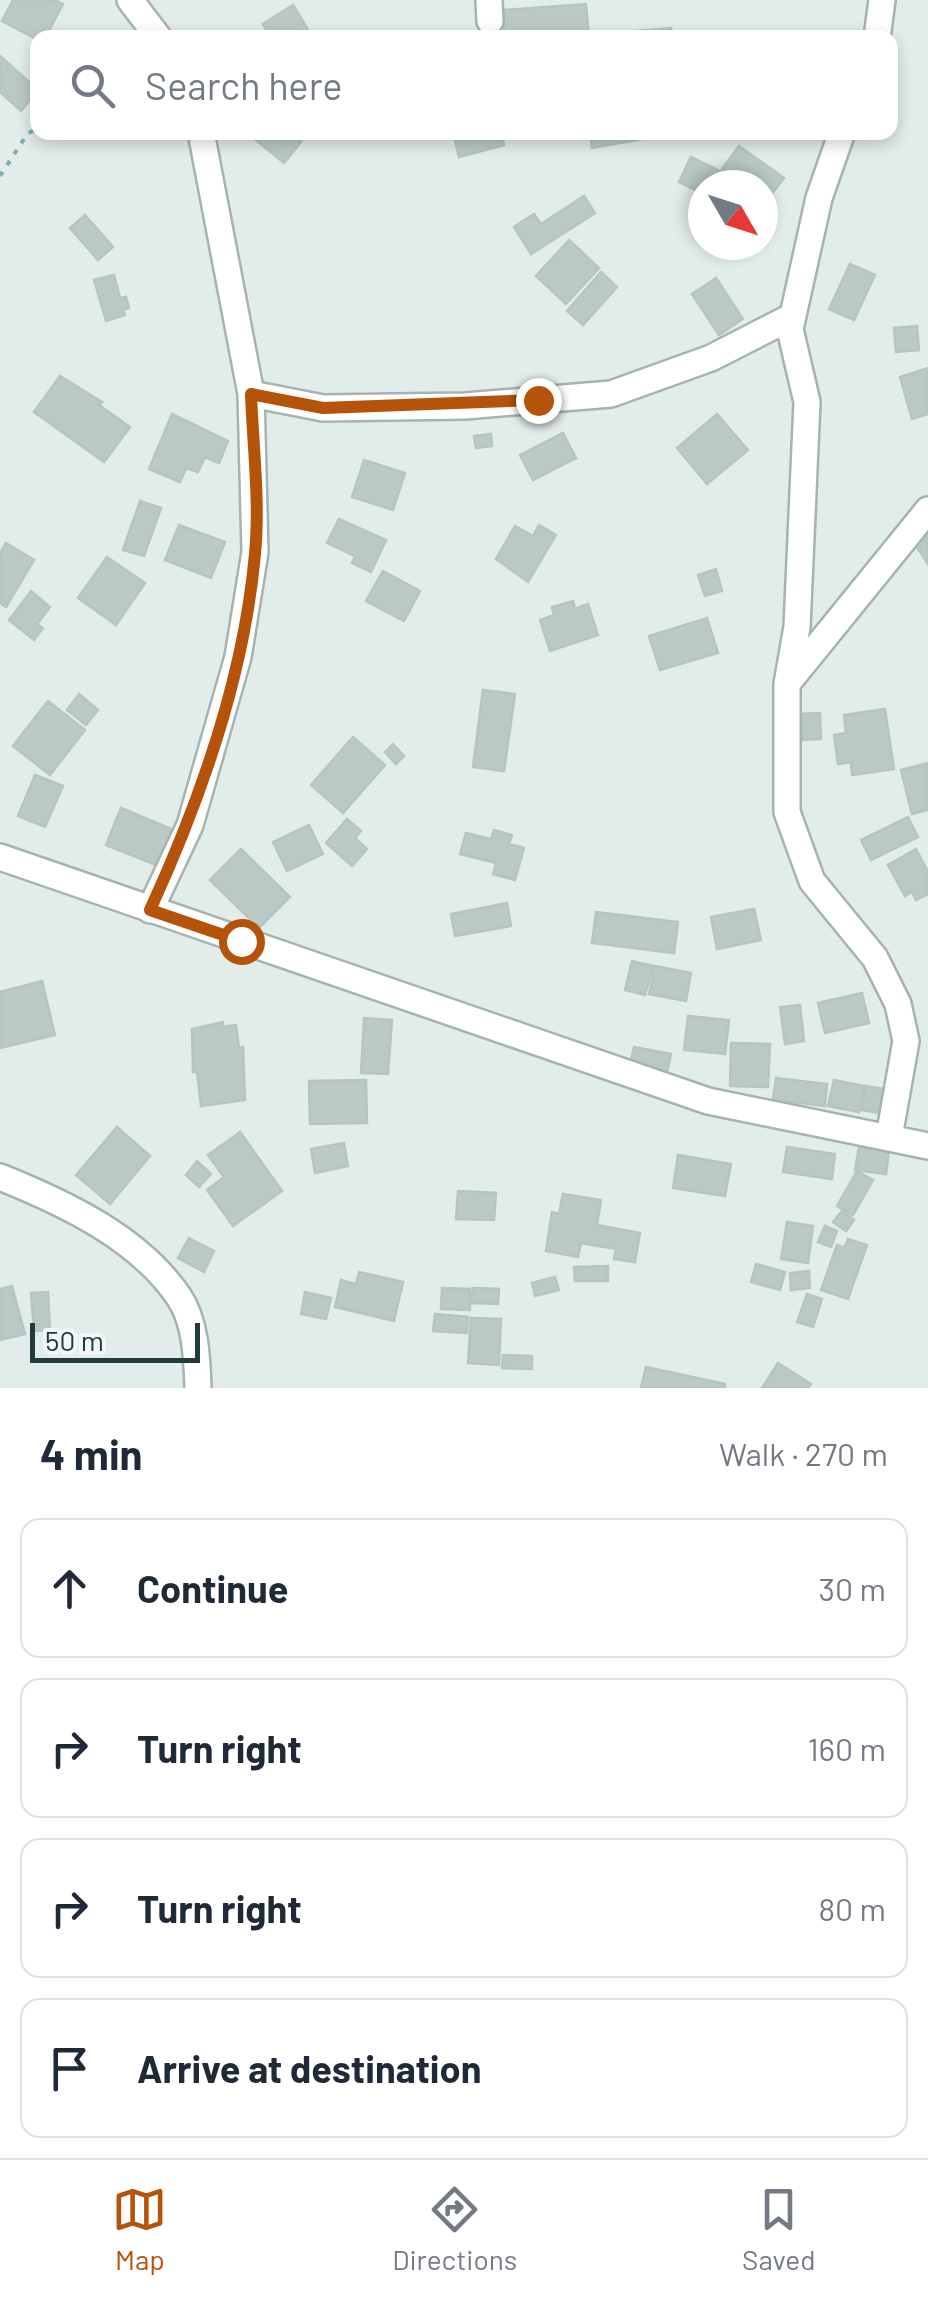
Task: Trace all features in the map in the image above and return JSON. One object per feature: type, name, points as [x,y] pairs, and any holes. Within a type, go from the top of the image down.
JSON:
[{"type":"street","points":[[130,0],[153,30]]},
{"type":"street","points":[[878,30],[882,0]]},
{"type":"street","points":[[150,910],[190,825],[238,657],[255,552],[251,394],[203,140]]},
{"type":"street","points":[[839,140],[820,198],[790,330],[807,402],[797,627],[786,684],[787,812],[812,881],[875,958],[898,1004],[906,1041],[890,1137]]},
{"type":"street","points":[[251,394],[323,408],[465,406],[611,394],[712,358],[792,316]]},
{"type":"street","points":[[786,684],[928,510]]},
{"type":"street","points":[[0,857],[691,1096],[928,1146]]},
{"type":"street","points":[[0,1178],[60,1204],[108,1231],[148,1262],[181,1300],[197,1353],[198,1388]]},
{"type":"path","points":[[0,176],[30,132]]},
{"type":"building","points":[[13,0],[54,0],[63,4],[49,30],[30,30],[30,36],[2,21]]},
{"type":"building","points":[[586,4],[588,30],[504,30],[503,10]]},
{"type":"building","points":[[293,5],[308,30],[266,30],[263,24]]},
{"type":"building","points":[[0,56],[30,83],[30,100],[21,111],[0,92]]},
{"type":"building","points":[[256,140],[299,140],[284,163]]},
{"type":"building","points":[[455,140],[503,140],[504,145],[459,157]]},
{"type":"building","points":[[591,140],[636,140],[592,148]]},
{"type":"building","points":[[739,146],[773,170],[723,170]]},
{"type":"building","points":[[691,157],[718,170],[688,170],[688,186],[679,182]]},
{"type":"building","points":[[584,196],[595,213],[531,254],[514,227],[534,214],[541,224]]},
{"type":"building","points":[[85,215],[113,247],[98,260],[70,228]]},
{"type":"building","points":[[569,240],[599,268],[566,304],[536,276]]},
{"type":"building","points":[[850,264],[875,275],[854,320],[829,309]]},
{"type":"building","points":[[601,272],[617,287],[583,325],[567,311]]},
{"type":"building","points":[[114,275],[120,298],[126,297],[129,308],[123,310],[125,315],[106,321],[94,280]]},
{"type":"building","points":[[716,278],[743,319],[719,335],[692,294]]},
{"type":"building","points":[[917,326],[919,350],[896,352],[894,328]]},
{"type":"building","points":[[928,368],[928,414],[912,419],[900,377]]},
{"type":"building","points":[[60,376],[102,402],[99,405],[130,427],[104,462],[34,412]]},
{"type":"building","points":[[172,414],[228,441],[219,463],[205,457],[198,472],[186,468],[180,482],[149,469]]},
{"type":"building","points":[[717,414],[748,450],[707,484],[677,448]]},
{"type":"building","points":[[563,433],[576,458],[533,480],[520,455]]},
{"type":"building","points":[[491,434],[492,446],[476,448],[474,436]]},
{"type":"building","points":[[364,460],[405,473],[393,510],[352,497]]},
{"type":"building","points":[[140,501],[161,508],[144,556],[123,550]]},
{"type":"building","points":[[339,519],[386,540],[371,572],[352,563],[355,556],[327,543]]},
{"type":"building","points":[[179,525],[225,542],[211,578],[165,560]]},
{"type":"building","points":[[539,525],[556,535],[528,582],[496,559],[515,526],[533,536]]},
{"type":"building","points":[[928,531],[928,564],[913,541]]},
{"type":"building","points":[[6,543],[34,560],[6,607],[0,603],[0,553]]},
{"type":"building","points":[[107,557],[145,583],[116,625],[78,598]]},
{"type":"building","points":[[716,569],[722,591],[705,596],[698,575]]},
{"type":"building","points":[[383,571],[420,591],[404,621],[366,601]]},
{"type":"building","points":[[31,591],[50,607],[37,624],[43,628],[34,640],[9,620]]},
{"type":"building","points":[[573,601],[575,609],[588,604],[598,635],[550,651],[540,620],[554,615],[552,607]]},
{"type":"building","points":[[707,618],[718,653],[660,670],[649,636]]},
{"type":"building","points":[[483,690],[515,694],[504,771],[473,767]]},
{"type":"building","points":[[79,694],[98,710],[86,725],[67,710]]},
{"type":"building","points":[[48,701],[85,730],[50,775],[13,746]]},
{"type":"building","points":[[885,709],[894,769],[852,775],[851,762],[838,764],[834,735],[846,733],[844,715]]},
{"type":"building","points":[[820,713],[821,739],[802,740],[801,714]]},
{"type":"building","points":[[353,737],[385,765],[343,813],[311,785]]},
{"type":"building","points":[[393,744],[404,756],[396,764],[385,752]]},
{"type":"building","points":[[928,763],[928,810],[912,814],[901,770]]},
{"type":"building","points":[[35,775],[63,786],[45,827],[18,816]]},
{"type":"building","points":[[121,808],[176,831],[161,867],[106,845]]},
{"type":"building","points":[[908,817],[918,837],[871,860],[861,840]]},
{"type":"building","points":[[347,819],[361,831],[355,838],[367,849],[352,866],[326,843]]},
{"type":"building","points":[[309,825],[323,854],[287,871],[273,842]]},
{"type":"building","points":[[494,830],[512,835],[509,844],[524,848],[515,880],[493,874],[496,863],[460,854],[466,833],[491,839]]},
{"type":"building","points":[[241,849],[290,897],[259,928],[210,880]]},
{"type":"building","points":[[916,849],[928,872],[928,894],[916,900],[912,892],[905,896],[888,865]]},
{"type":"building","points":[[507,903],[511,926],[455,936],[451,914]]},
{"type":"building","points":[[754,909],[761,940],[717,949],[711,917]]},
{"type":"building","points":[[596,912],[678,922],[674,953],[592,943]]},
{"type":"building","points":[[632,961],[653,966],[645,995],[625,990]]},
{"type":"building","points":[[655,966],[691,973],[686,1001],[649,994]]},
{"type":"building","points":[[42,981],[55,1035],[0,1048],[0,992]]},
{"type":"building","points":[[862,993],[869,1023],[825,1033],[818,1003]]},
{"type":"building","points":[[800,1005],[804,1041],[785,1044],[780,1007]]},
{"type":"building","points":[[688,1016],[729,1020],[725,1054],[684,1050]]},
{"type":"building","points":[[364,1018],[392,1020],[388,1074],[361,1073]]},
{"type":"building","points":[[223,1022],[223,1027],[236,1025],[239,1048],[243,1047],[245,1100],[201,1106],[197,1071],[193,1072],[192,1029]]},
{"type":"building","points":[[731,1043],[770,1044],[768,1087],[730,1086]]},
{"type":"building","points":[[634,1047],[671,1054],[666,1077],[629,1070]]},
{"type":"building","points":[[776,1078],[827,1084],[825,1106],[773,1100]]},
{"type":"building","points":[[366,1080],[367,1123],[310,1124],[309,1081]]},
{"type":"building","points":[[834,1080],[864,1086],[859,1112],[828,1106]]},
{"type":"building","points":[[866,1086],[884,1089],[880,1113],[862,1110]]},
{"type":"building","points":[[117,1127],[150,1156],[110,1204],[76,1175]]},
{"type":"building","points":[[240,1132],[282,1191],[233,1226],[207,1190],[224,1177],[208,1155]]},
{"type":"building","points":[[344,1143],[348,1166],[315,1173],[311,1149]]},
{"type":"building","points":[[787,1147],[835,1154],[832,1179],[783,1172]]},
{"type":"building","points":[[859,1147],[889,1151],[886,1174],[855,1170]]},
{"type":"building","points":[[678,1155],[731,1164],[725,1196],[673,1188]]},
{"type":"building","points":[[197,1161],[211,1174],[199,1187],[186,1175]]},
{"type":"building","points":[[857,1171],[873,1180],[853,1215],[837,1206]]},
{"type":"building","points":[[458,1191],[496,1193],[494,1220],[456,1219]]},
{"type":"building","points":[[563,1194],[601,1200],[597,1225],[640,1233],[635,1262],[614,1259],[616,1249],[581,1243],[578,1257],[546,1251],[552,1212],[559,1214]]},
{"type":"building","points":[[842,1211],[854,1220],[846,1231],[833,1222]]},
{"type":"building","points":[[787,1222],[813,1226],[808,1263],[781,1259]]},
{"type":"building","points":[[825,1226],[837,1231],[831,1247],[818,1242]]},
{"type":"building","points":[[189,1238],[214,1251],[204,1272],[178,1258]]},
{"type":"building","points":[[848,1239],[867,1245],[848,1299],[821,1290],[837,1245],[844,1248]]},
{"type":"building","points":[[756,1264],[785,1272],[780,1290],[751,1282]]},
{"type":"building","points":[[608,1266],[608,1281],[575,1281],[574,1267]]},
{"type":"building","points":[[809,1271],[810,1288],[791,1290],[790,1273]]},
{"type":"building","points":[[359,1272],[403,1282],[394,1321],[335,1307],[341,1280],[356,1284]]},
{"type":"building","points":[[555,1277],[559,1290],[535,1296],[532,1283]]},
{"type":"building","points":[[12,1286],[25,1334],[0,1340],[0,1289]]},
{"type":"building","points":[[442,1288],[470,1289],[470,1310],[441,1309]]},
{"type":"building","points":[[473,1288],[499,1289],[498,1304],[472,1303]]},
{"type":"building","points":[[48,1292],[50,1330],[34,1331],[31,1293]]},
{"type":"building","points":[[305,1292],[331,1298],[326,1319],[301,1314]]},
{"type":"building","points":[[807,1294],[822,1299],[813,1327],[797,1322]]},
{"type":"building","points":[[435,1314],[468,1317],[467,1333],[433,1331]]},
{"type":"building","points":[[471,1318],[501,1319],[499,1365],[468,1363]]},
{"type":"building","points":[[503,1355],[532,1356],[532,1369],[502,1368]]},
{"type":"building","points":[[778,1363],[811,1384],[808,1388],[762,1388]]},
{"type":"building","points":[[646,1367],[725,1384],[725,1388],[641,1388]]},
{"type":"route","points":[[241,941],[150,910],[190,825],[238,657],[255,552],[251,394],[323,408],[465,406],[538,400]]}]
